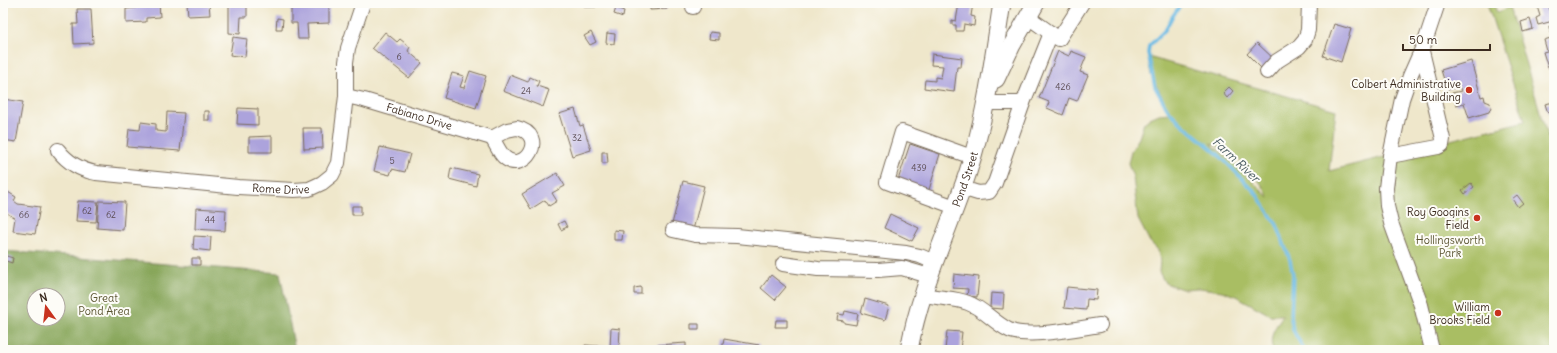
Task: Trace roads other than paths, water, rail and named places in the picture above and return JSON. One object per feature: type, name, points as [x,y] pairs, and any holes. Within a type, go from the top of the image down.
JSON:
[{"type":"main road","name":"Pond Street","points":[[909,350],[923,294],[972,157],[986,103],[1002,3]]},
{"type":"main road","points":[[986,103],[1006,58],[1032,10]]},
{"type":"street","name":"Rome Drive","points":[[58,150],[75,166],[96,173],[238,187],[302,190],[322,183],[332,175],[336,169],[339,157],[346,96],[346,62],[348,48],[363,3]]},
{"type":"street","points":[[1032,10],[1051,33],[1059,39],[1082,3]]},
{"type":"street","points":[[1266,72],[1277,61],[1299,47],[1305,40],[1308,30],[1309,3]]},
{"type":"street","points":[[1432,350],[1420,301],[1388,214],[1386,188],[1390,156],[1403,95],[1422,51],[1438,3]]},
{"type":"street","points":[[962,188],[978,193],[989,192],[995,184],[1022,103],[1051,33]]},
{"type":"street","points":[[1390,156],[1442,145],[1443,139],[1422,51]]},
{"type":"street","name":"Fabiano Drive","points":[[346,96],[492,138]]},
{"type":"street","points":[[986,103],[1022,103]]},
{"type":"street","points":[[955,207],[887,182],[902,132],[972,157]]},
{"type":"street","points":[[673,230],[696,235],[737,236],[906,253],[920,256],[932,269]]},
{"type":"street","points":[[783,264],[818,269],[932,269]]},
{"type":"street","points":[[923,294],[935,298],[963,301],[971,304],[1003,327],[1019,334],[1032,334],[1100,325]]},
{"type":"waterway","name":"Farm River","points":[[1182,3],[1165,30],[1149,46],[1148,53],[1155,87],[1168,110],[1219,155],[1255,192],[1277,225],[1290,260],[1293,275],[1291,319],[1293,330],[1304,350]]},
{"type":"place","name":"Colbert Administrative Building","points":[[1469,90]]},
{"type":"place","name":"Roy Googins Field","points":[[1477,218]]},
{"type":"place","name":"William Brooks Field","points":[[1498,313]]},
{"type":"park label","name":"Hollingsworth Park","points":[[1450,246]]},
{"type":"park label","name":"Great Pond Area","points":[[104,304]]}]
